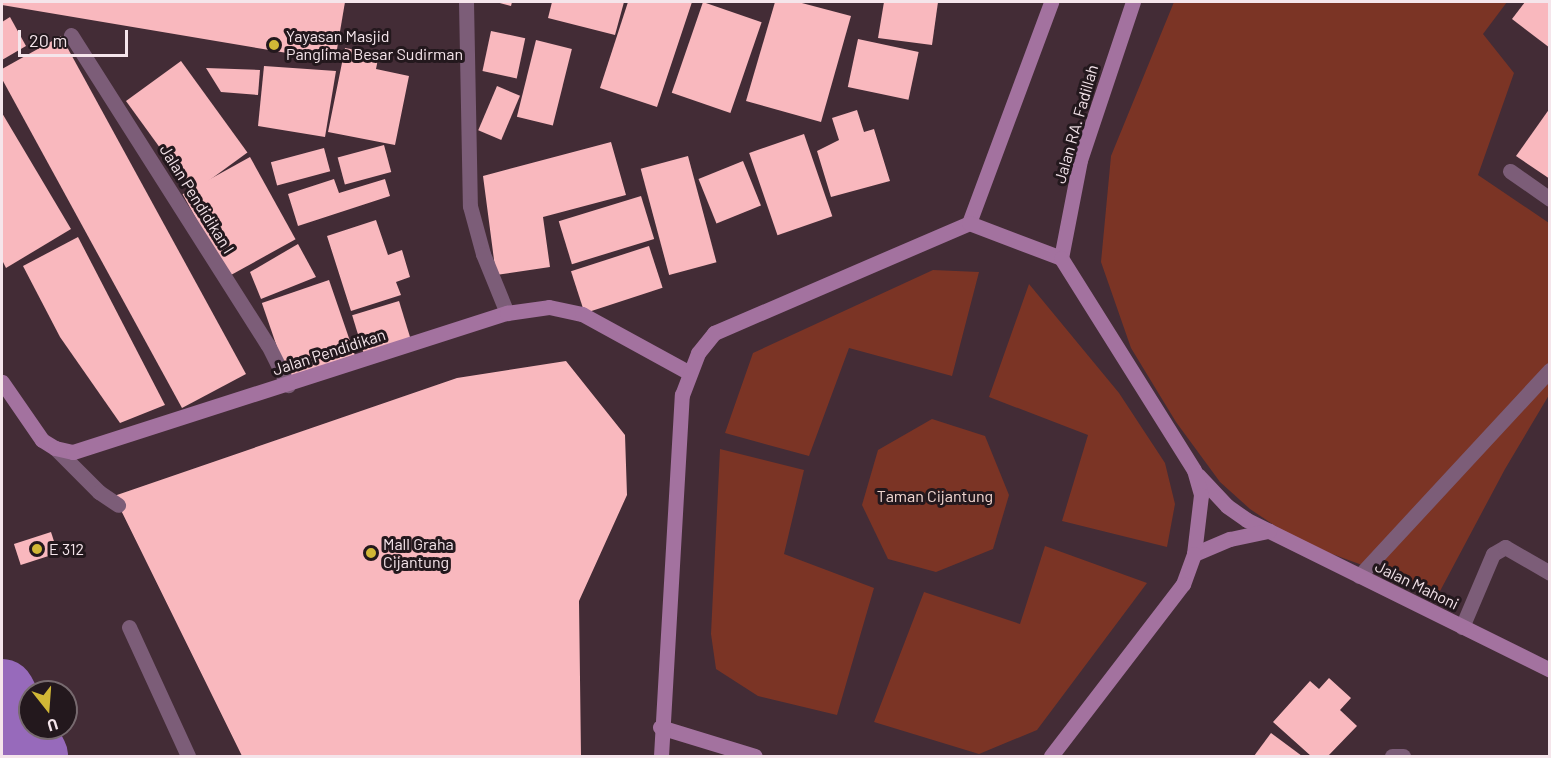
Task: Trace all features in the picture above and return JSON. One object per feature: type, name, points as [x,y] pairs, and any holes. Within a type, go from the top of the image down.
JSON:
[{"type":"main road","points":[[969,222],[1051,2]]},
{"type":"main road","name":"Jalan RA. Fadillah","points":[[1061,258],[1080,160],[1133,2]]},
{"type":"main road","points":[[661,756],[660,727],[682,395],[688,372],[714,333],[969,222],[1061,258],[1194,470],[1201,495],[1194,554],[1184,584],[1051,756]]},
{"type":"main road","name":"Jalan Pendidikan","points":[[55,448],[73,452],[92,448],[507,313],[549,307],[582,314],[688,372]]},
{"type":"main road","points":[[2,382],[42,440],[55,448]]},
{"type":"main road","name":"Jalan Mahoni","points":[[1194,470],[1227,506],[1269,531],[1550,670]]},
{"type":"main road","points":[[1194,554],[1230,539],[1269,531]]},
{"type":"main road","points":[[660,727],[755,756]]},
{"type":"street","points":[[466,2],[470,206],[483,254],[507,313]]},
{"type":"street","name":"Jalan Pendidikan I","points":[[71,35],[268,345],[288,385]]},
{"type":"street","points":[[1510,171],[1550,199]]},
{"type":"street","points":[[1359,576],[1550,370]]},
{"type":"street","points":[[55,448],[99,492],[118,505]]},
{"type":"street","points":[[1462,627],[1493,554],[1505,547],[1550,573]]},
{"type":"street","points":[[129,627],[188,756]]},
{"type":"green space","points":[[1174,2],[1507,2],[1483,34],[1514,73],[1478,175],[1549,223],[1549,395],[1505,469],[1439,593],[1299,542],[1250,509],[1220,482],[1176,422],[1131,348],[1101,262],[1111,156]]},
{"type":"green space","points":[[933,270],[979,272],[952,376],[849,348],[809,456],[725,433],[753,353]]},
{"type":"green space","points":[[1029,284],[1119,393],[1165,463],[1175,504],[1167,547],[1062,521],[1088,435],[989,397]]},
{"type":"green space","name":"Taman Cijantung","points":[[932,419],[985,436],[1009,495],[993,549],[936,572],[888,559],[862,505],[878,450]]},
{"type":"green space","points":[[720,449],[804,470],[784,554],[874,588],[837,715],[758,696],[716,669],[711,634]]},
{"type":"green space","points":[[1045,546],[1147,583],[1037,730],[979,754],[874,722],[924,592],[1020,624]]},
{"type":"building","name":"Yayasan Masjid Panglima Besar Sudirman","points":[[2,2],[345,2],[335,61],[2,5]]},
{"type":"building","points":[[496,2],[512,2],[511,6]]},
{"type":"building","points":[[552,2],[624,2],[615,35],[548,18]]},
{"type":"building","points":[[628,2],[692,2],[657,107],[600,88]]},
{"type":"building","points":[[703,2],[762,22],[730,113],[672,93]]},
{"type":"building","points":[[775,2],[798,2],[851,16],[821,122],[746,101]]},
{"type":"building","points":[[884,2],[938,2],[932,45],[878,38]]},
{"type":"building","points":[[1525,2],[1550,2],[1550,48],[1512,19]]},
{"type":"building","points":[[10,17],[26,46],[2,60],[2,22]]},
{"type":"building","points":[[491,31],[525,38],[517,78],[482,71]]},
{"type":"building","points":[[61,36],[246,374],[182,408],[2,79],[2,69]]},
{"type":"building","points":[[858,39],[919,52],[908,100],[848,87]]},
{"type":"building","points":[[536,40],[572,49],[553,126],[517,117]]},
{"type":"building","points":[[345,48],[379,54],[376,69],[409,76],[395,145],[328,132]]},
{"type":"building","points":[[181,61],[247,152],[192,192],[126,101]]},
{"type":"building","points":[[264,66],[336,71],[325,137],[258,126]]},
{"type":"building","points":[[206,68],[260,70],[258,95],[221,92]]},
{"type":"building","points":[[497,86],[520,96],[501,140],[478,130]]},
{"type":"building","points":[[1550,108],[1550,179],[1516,156]]},
{"type":"building","points":[[857,110],[864,132],[874,129],[890,181],[831,197],[817,151],[839,140],[832,118]]},
{"type":"building","points":[[2,113],[71,229],[6,268],[2,260]]},
{"type":"building","points":[[804,134],[832,216],[777,235],[749,153]]},
{"type":"building","points":[[611,142],[626,195],[543,217],[550,267],[496,275],[483,176]]},
{"type":"building","points":[[384,145],[391,172],[345,184],[338,157]]},
{"type":"building","points":[[324,148],[330,171],[277,185],[271,162]]},
{"type":"building","points":[[688,156],[716,262],[669,275],[641,169]]},
{"type":"building","points":[[250,157],[296,239],[228,277],[183,194]]},
{"type":"building","points":[[743,161],[761,206],[716,223],[698,179]]},
{"type":"building","points":[[334,179],[339,193],[385,179],[390,196],[298,226],[288,194]]},
{"type":"building","points":[[641,196],[654,239],[572,264],[559,221]]},
{"type":"building","points":[[376,220],[388,255],[402,250],[410,277],[396,282],[401,295],[351,311],[327,236]]},
{"type":"building","points":[[78,237],[165,405],[120,423],[60,337],[23,266]]},
{"type":"building","points":[[298,244],[316,277],[261,299],[250,272]]},
{"type":"building","points":[[649,246],[663,288],[585,313],[571,271]]},
{"type":"building","points":[[329,280],[355,355],[288,378],[262,303]]},
{"type":"building","points":[[399,301],[412,343],[365,357],[352,315]]},
{"type":"building","name":"Mall Graha Cijantung","points":[[566,361],[625,435],[627,495],[579,601],[581,756],[242,756],[114,496],[457,378]]},
{"type":"building","name":"E 312","points":[[51,532],[58,553],[21,565],[14,544]]},
{"type":"building","points":[[1329,678],[1351,698],[1340,710],[1357,726],[1328,756],[1311,756],[1273,722],[1310,681],[1319,689]]},
{"type":"building","points":[[1271,733],[1302,756],[1254,756]]},
{"type":"waterway","points":[[2,692],[35,756]]},
{"type":"place","name":"Yayasan Masjid Panglima Besar Sudirman","points":[[274,45]]},
{"type":"place","name":"E 312","points":[[37,549]]},
{"type":"place","name":"Mall Graha Cijantung","points":[[371,553]]}]
